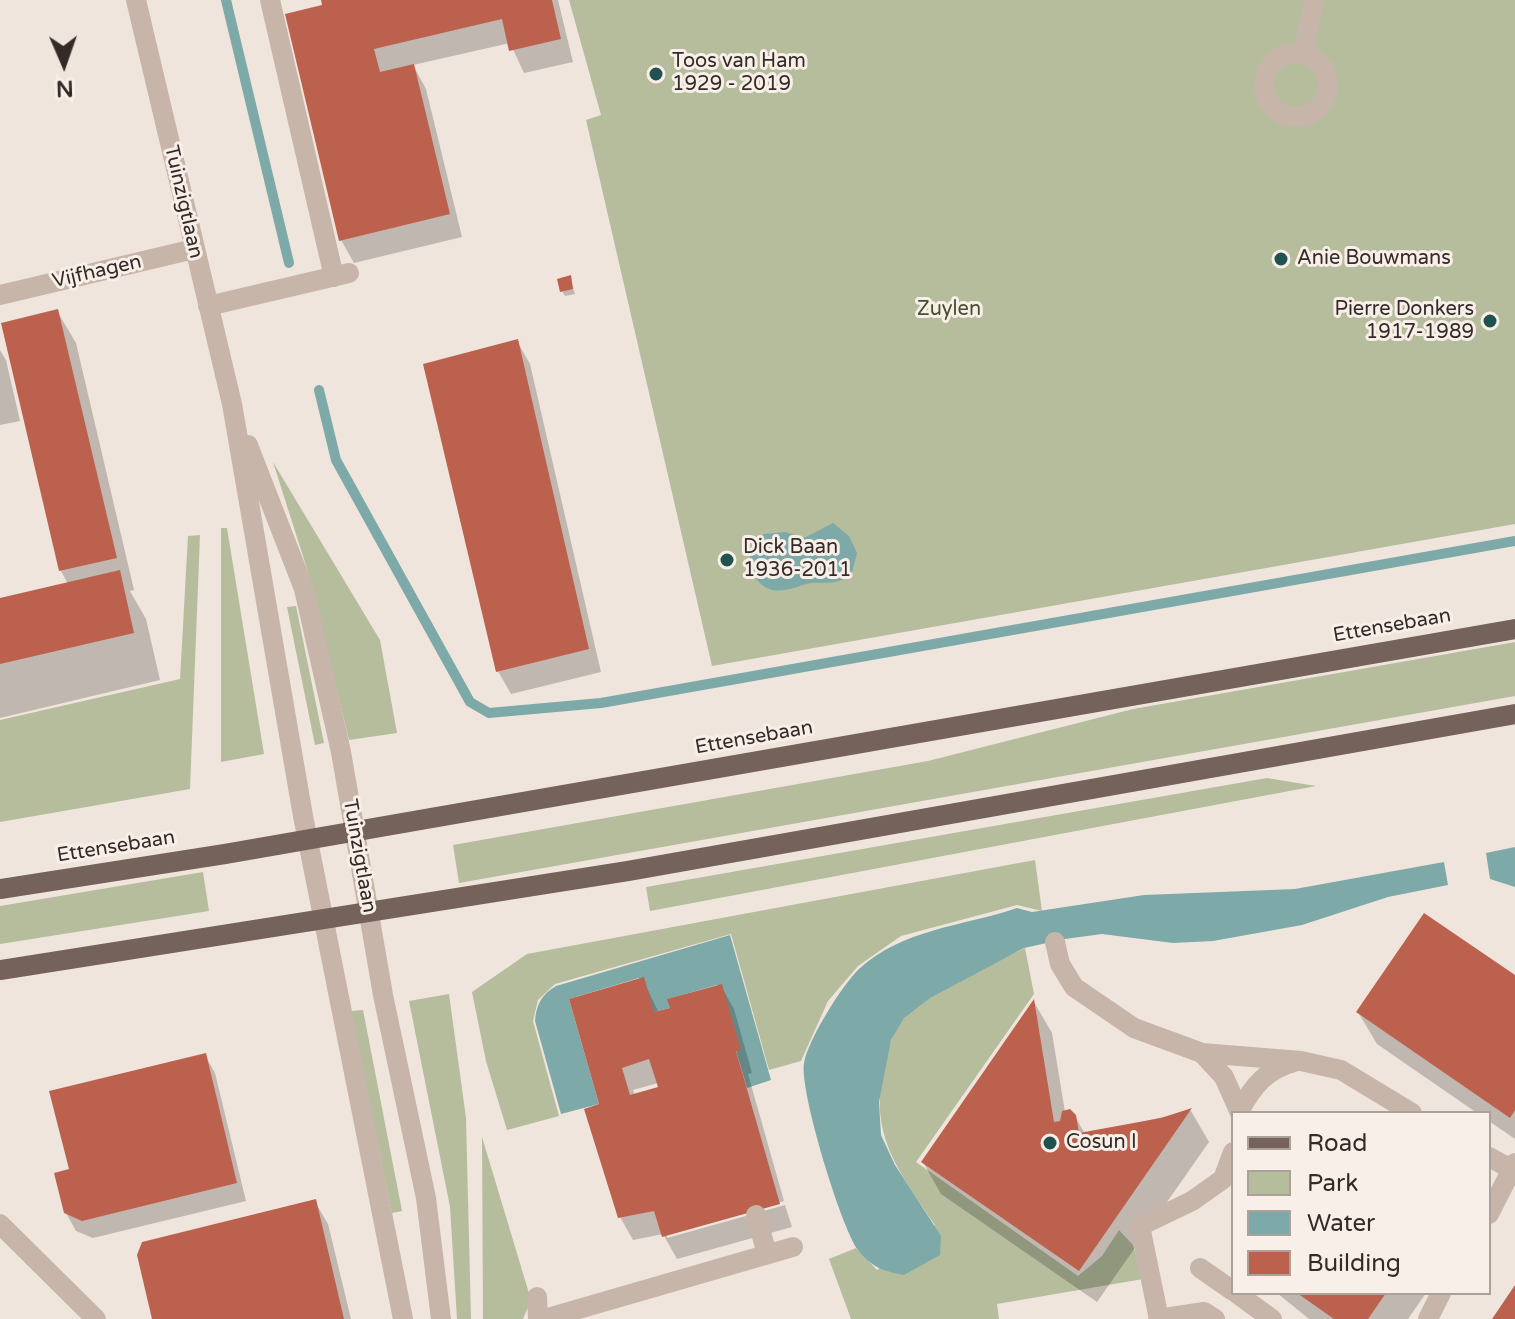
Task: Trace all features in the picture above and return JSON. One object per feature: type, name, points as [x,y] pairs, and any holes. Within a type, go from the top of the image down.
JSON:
[{"type":"main road","name":"Ettensebaan","points":[[0,889],[355,832],[1515,629]]},
{"type":"main road","points":[[0,970],[628,871],[1476,721],[1515,717]]},
{"type":"street","name":"Tuinzigtlaan","points":[[136,0],[232,404],[307,840],[403,1319]]},
{"type":"street","points":[[208,306],[342,275],[270,0]]},
{"type":"street","points":[[1303,54],[1314,0]]},
{"type":"street","name":"Vijfhagen","points":[[0,295],[194,249]]},
{"type":"street","name":"Tuinzigtlaan","points":[[232,404],[304,589],[341,752],[369,912],[426,1198],[441,1319]]},
{"type":"street","points":[[1055,942],[1060,964],[1074,987],[1134,1028],[1202,1053],[1301,1061],[1341,1070],[1409,1111]]},
{"type":"street","points":[[1202,1053],[1224,1077],[1240,1111]]},
{"type":"street","points":[[1241,1111],[1265,1075],[1301,1061]]},
{"type":"street","points":[[1215,1319],[1204,1312],[1159,1319],[1140,1226],[1192,1201],[1223,1179],[1231,1157]]},
{"type":"street","points":[[1491,1158],[1514,1168],[1491,1210]]},
{"type":"street","points":[[756,1215],[767,1254]]},
{"type":"street","points":[[0,1224],[96,1319]]},
{"type":"street","points":[[544,1319],[793,1247]]},
{"type":"street","points":[[1200,1268],[1231,1289]]},
{"type":"street","points":[[1239,1295],[1272,1319]]},
{"type":"street","points":[[1428,1319],[1440,1295]]},
{"type":"street","points":[[537,1297],[538,1319]]},
{"type":"green space","name":"Zuylen","points":[[569,0],[1515,0],[1515,524],[712,666],[586,120],[601,115]]},
{"type":"green space","points":[[273,462],[380,640],[397,733],[349,740],[308,572]]},
{"type":"green space","points":[[221,528],[227,528],[264,754],[221,762]]},
{"type":"green space","points":[[200,535],[190,789],[0,822],[0,720],[180,679],[188,536]]},
{"type":"green space","points":[[296,606],[324,743],[315,745],[287,607]]},
{"type":"green space","points":[[1515,642],[1515,696],[459,883],[453,845],[928,761],[1133,709]]},
{"type":"green space","points":[[1267,778],[1316,786],[650,911],[646,887]]},
{"type":"green space","points":[[1035,860],[1042,911],[1017,905],[901,936],[858,966],[828,1001],[801,1061],[769,1070],[731,934],[555,984],[538,1000],[533,1021],[559,1116],[507,1130],[486,1061],[472,992],[527,954]]},
{"type":"green space","points":[[203,872],[209,911],[0,944],[0,906]]},
{"type":"green space","points":[[1025,948],[1034,994],[916,1162],[1078,1276],[1102,1256],[1119,1230],[1133,1245],[1143,1279],[997,1304],[999,1319],[851,1319],[829,1259],[856,1248],[877,1270],[935,1225],[898,1168],[883,1131],[880,1088],[894,1034],[903,1019],[928,997]]},
{"type":"green space","points":[[449,994],[466,1118],[471,1319],[457,1319],[450,1207],[409,1001]]},
{"type":"green space","points":[[363,1010],[402,1211],[392,1213],[351,1011]]},
{"type":"green space","points":[[482,1137],[531,1300],[523,1319],[483,1319]]},
{"type":"water","points":[[833,523],[849,536],[857,553],[851,576],[836,582],[808,583],[777,590],[764,586],[753,574],[748,565],[753,546],[764,534],[785,532],[804,538]]},
{"type":"water","points":[[1515,847],[1515,887],[1490,879],[1486,853]]},
{"type":"water","points":[[1444,862],[1448,885],[1388,897],[1302,925],[1213,941],[1173,943],[1102,934],[1065,939],[1024,948],[930,998],[904,1018],[891,1040],[879,1102],[881,1135],[895,1165],[941,1236],[940,1255],[904,1275],[878,1267],[858,1250],[842,1215],[814,1128],[804,1063],[812,1041],[835,1000],[859,969],[876,956],[894,945],[934,930],[1017,908],[1032,912],[1144,895],[1295,889]]},
{"type":"water","points":[[730,935],[771,1080],[747,1088],[717,985],[668,999],[670,1008],[650,1013],[639,978],[569,999],[599,1104],[561,1114],[535,1021],[543,996],[556,986]]},
{"type":"building","points":[[321,0],[552,0],[561,39],[509,51],[502,19],[374,49],[380,72],[414,64],[450,214],[339,241],[285,14],[322,5]]},
{"type":"building","points":[[571,275],[573,289],[560,292],[557,279]]},
{"type":"building","points":[[58,309],[117,558],[59,571],[1,323]]},
{"type":"building","points":[[518,339],[589,649],[496,672],[423,364]]},
{"type":"building","points":[[120,570],[134,633],[0,664],[0,598]]},
{"type":"building","points":[[1424,913],[1515,975],[1515,1110],[1510,1118],[1356,1012]]},
{"type":"building","points":[[644,977],[654,1012],[670,1008],[667,999],[722,984],[741,1050],[736,1051],[780,1204],[662,1237],[654,1211],[618,1218],[584,1109],[599,1104],[569,999]],"holes":[[[649,1059],[658,1087],[630,1095],[622,1068]]]},
{"type":"building","name":"Cosun I","points":[[1034,999],[1054,1122],[1060,1121],[1062,1111],[1070,1109],[1076,1115],[1079,1133],[1161,1118],[1192,1108],[1079,1271],[921,1162]]},
{"type":"building","points":[[206,1053],[237,1183],[82,1221],[64,1213],[54,1173],[69,1169],[49,1091]]},
{"type":"building","points":[[316,1199],[344,1319],[152,1319],[137,1255],[142,1242]]},
{"type":"building","points":[[1515,1285],[1515,1319],[1492,1319]]},
{"type":"building","points":[[1300,1295],[1385,1295],[1368,1319],[1334,1319]]},
{"type":"waterway","points":[[226,0],[289,263]]},
{"type":"waterway","points":[[319,390],[336,460],[470,702],[489,713],[601,703],[1515,541]]},
{"type":"place","name":"Toos van Ham 1929 - 2019","points":[[656,74]]},
{"type":"place","name":"Anie Bouwmans","points":[[1281,259]]},
{"type":"place","name":"Pierre Donkers 1917-1989","points":[[1490,321]]},
{"type":"place","name":"Dick Baan 1936-2011","points":[[727,560]]},
{"type":"place","name":"Cosun I","points":[[1050,1143]]}]
